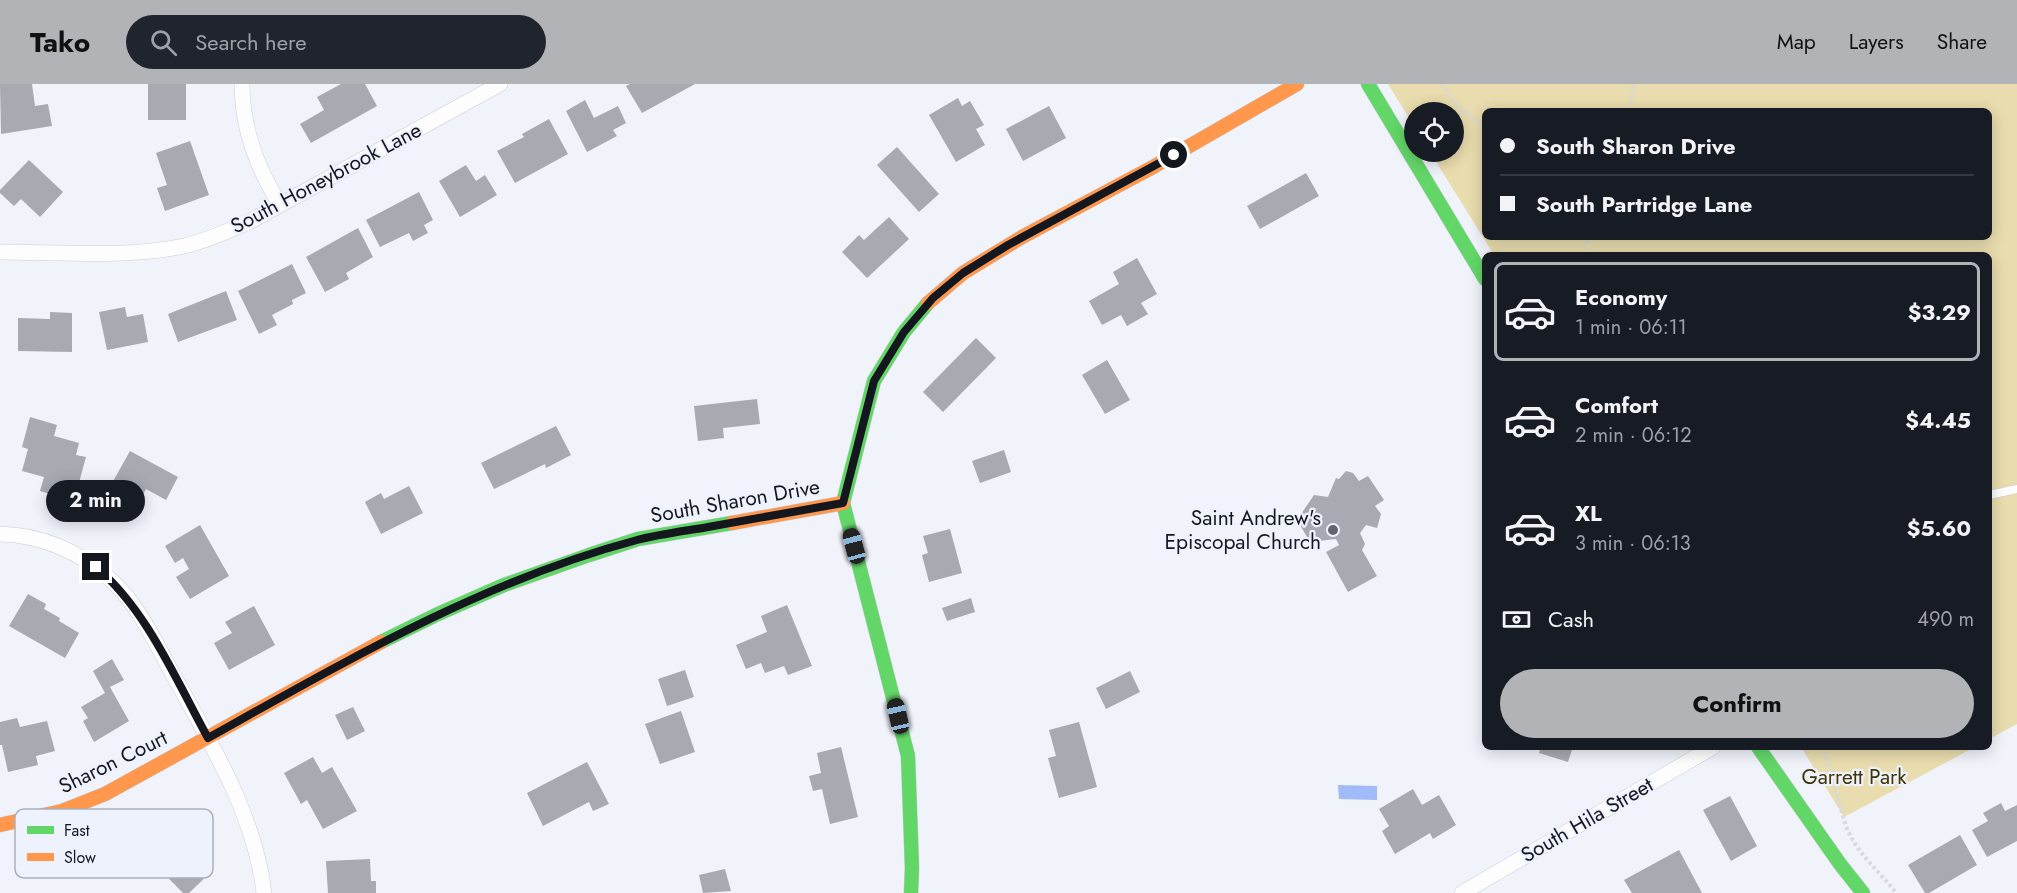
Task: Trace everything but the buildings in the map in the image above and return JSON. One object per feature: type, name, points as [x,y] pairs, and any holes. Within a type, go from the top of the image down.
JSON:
[{"type":"street","points":[[242,84],[243,115],[254,155],[265,181],[280,205]]},
{"type":"street","name":"South Honeybrook Lane","points":[[0,252],[147,252],[185,246],[218,236],[249,222],[500,84]]},
{"type":"street","name":"South Sharon Drive","points":[[208,738],[384,641],[504,585],[638,539],[843,503],[874,381],[904,332],[933,298],[963,273],[1022,237],[1153,167],[1298,84]]},
{"type":"street","points":[[1368,84],[1482,274]]},
{"type":"street","points":[[843,503],[908,756],[911,893]]},
{"type":"street","points":[[0,534],[31,538],[57,545],[77,555],[114,582],[129,599],[208,738],[234,791],[255,846],[264,893]]},
{"type":"street","name":"Sharon Court","points":[[67,809],[105,794],[208,738]]},
{"type":"street","name":"South Hila Street","points":[[1462,893],[1708,750]]},
{"type":"street","points":[[1760,750],[1863,893]]},
{"type":"street","name":"Sharon Court","points":[[0,825],[15,822]]},
{"type":"lane","points":[[1992,494],[2017,489]]},
{"type":"path","points":[[1441,84],[1456,104],[1482,126]]},
{"type":"path","points":[[1630,108],[1633,84]]},
{"type":"path","points":[[1823,750],[1829,762],[1848,830],[1859,852],[1896,893]]},
{"type":"green space","points":[[1388,84],[2017,84],[2017,724],[1992,737],[1992,252],[1492,252],[1485,240],[1992,240],[1992,108],[1482,108],[1482,236],[1436,162],[1464,162],[1464,102],[1404,102],[1404,110]]},
{"type":"green space","name":"Garrett Park","points":[[1803,750],[1969,750],[1844,817]]},
{"type":"water","points":[[1338,785],[1377,786],[1377,800],[1339,799]]},
{"type":"traffic: fast","points":[[1368,84],[1482,274]]},
{"type":"traffic: fast","points":[[911,893],[908,756],[843,503],[874,381],[904,332],[928,303]]},
{"type":"traffic: fast","points":[[381,642],[504,585],[589,555],[638,539],[732,523]]},
{"type":"traffic: fast","points":[[1760,750],[1863,893]]},
{"type":"traffic: slow","points":[[928,303],[963,273],[1022,237],[1153,167],[1297,84]]},
{"type":"traffic: slow","points":[[732,523],[843,503]]},
{"type":"traffic: slow","points":[[67,809],[105,794],[381,642]]},
{"type":"traffic: slow","points":[[0,825],[15,822]]},
{"type":"place","name":"Saint Andrew's Episcopal Church","points":[[1333,530]]},
{"type":"route","points":[[96,567],[129,599],[208,738],[384,641],[504,585],[638,539],[843,503],[874,381],[904,332],[933,298],[963,273],[1008,245],[1174,155]]}]
